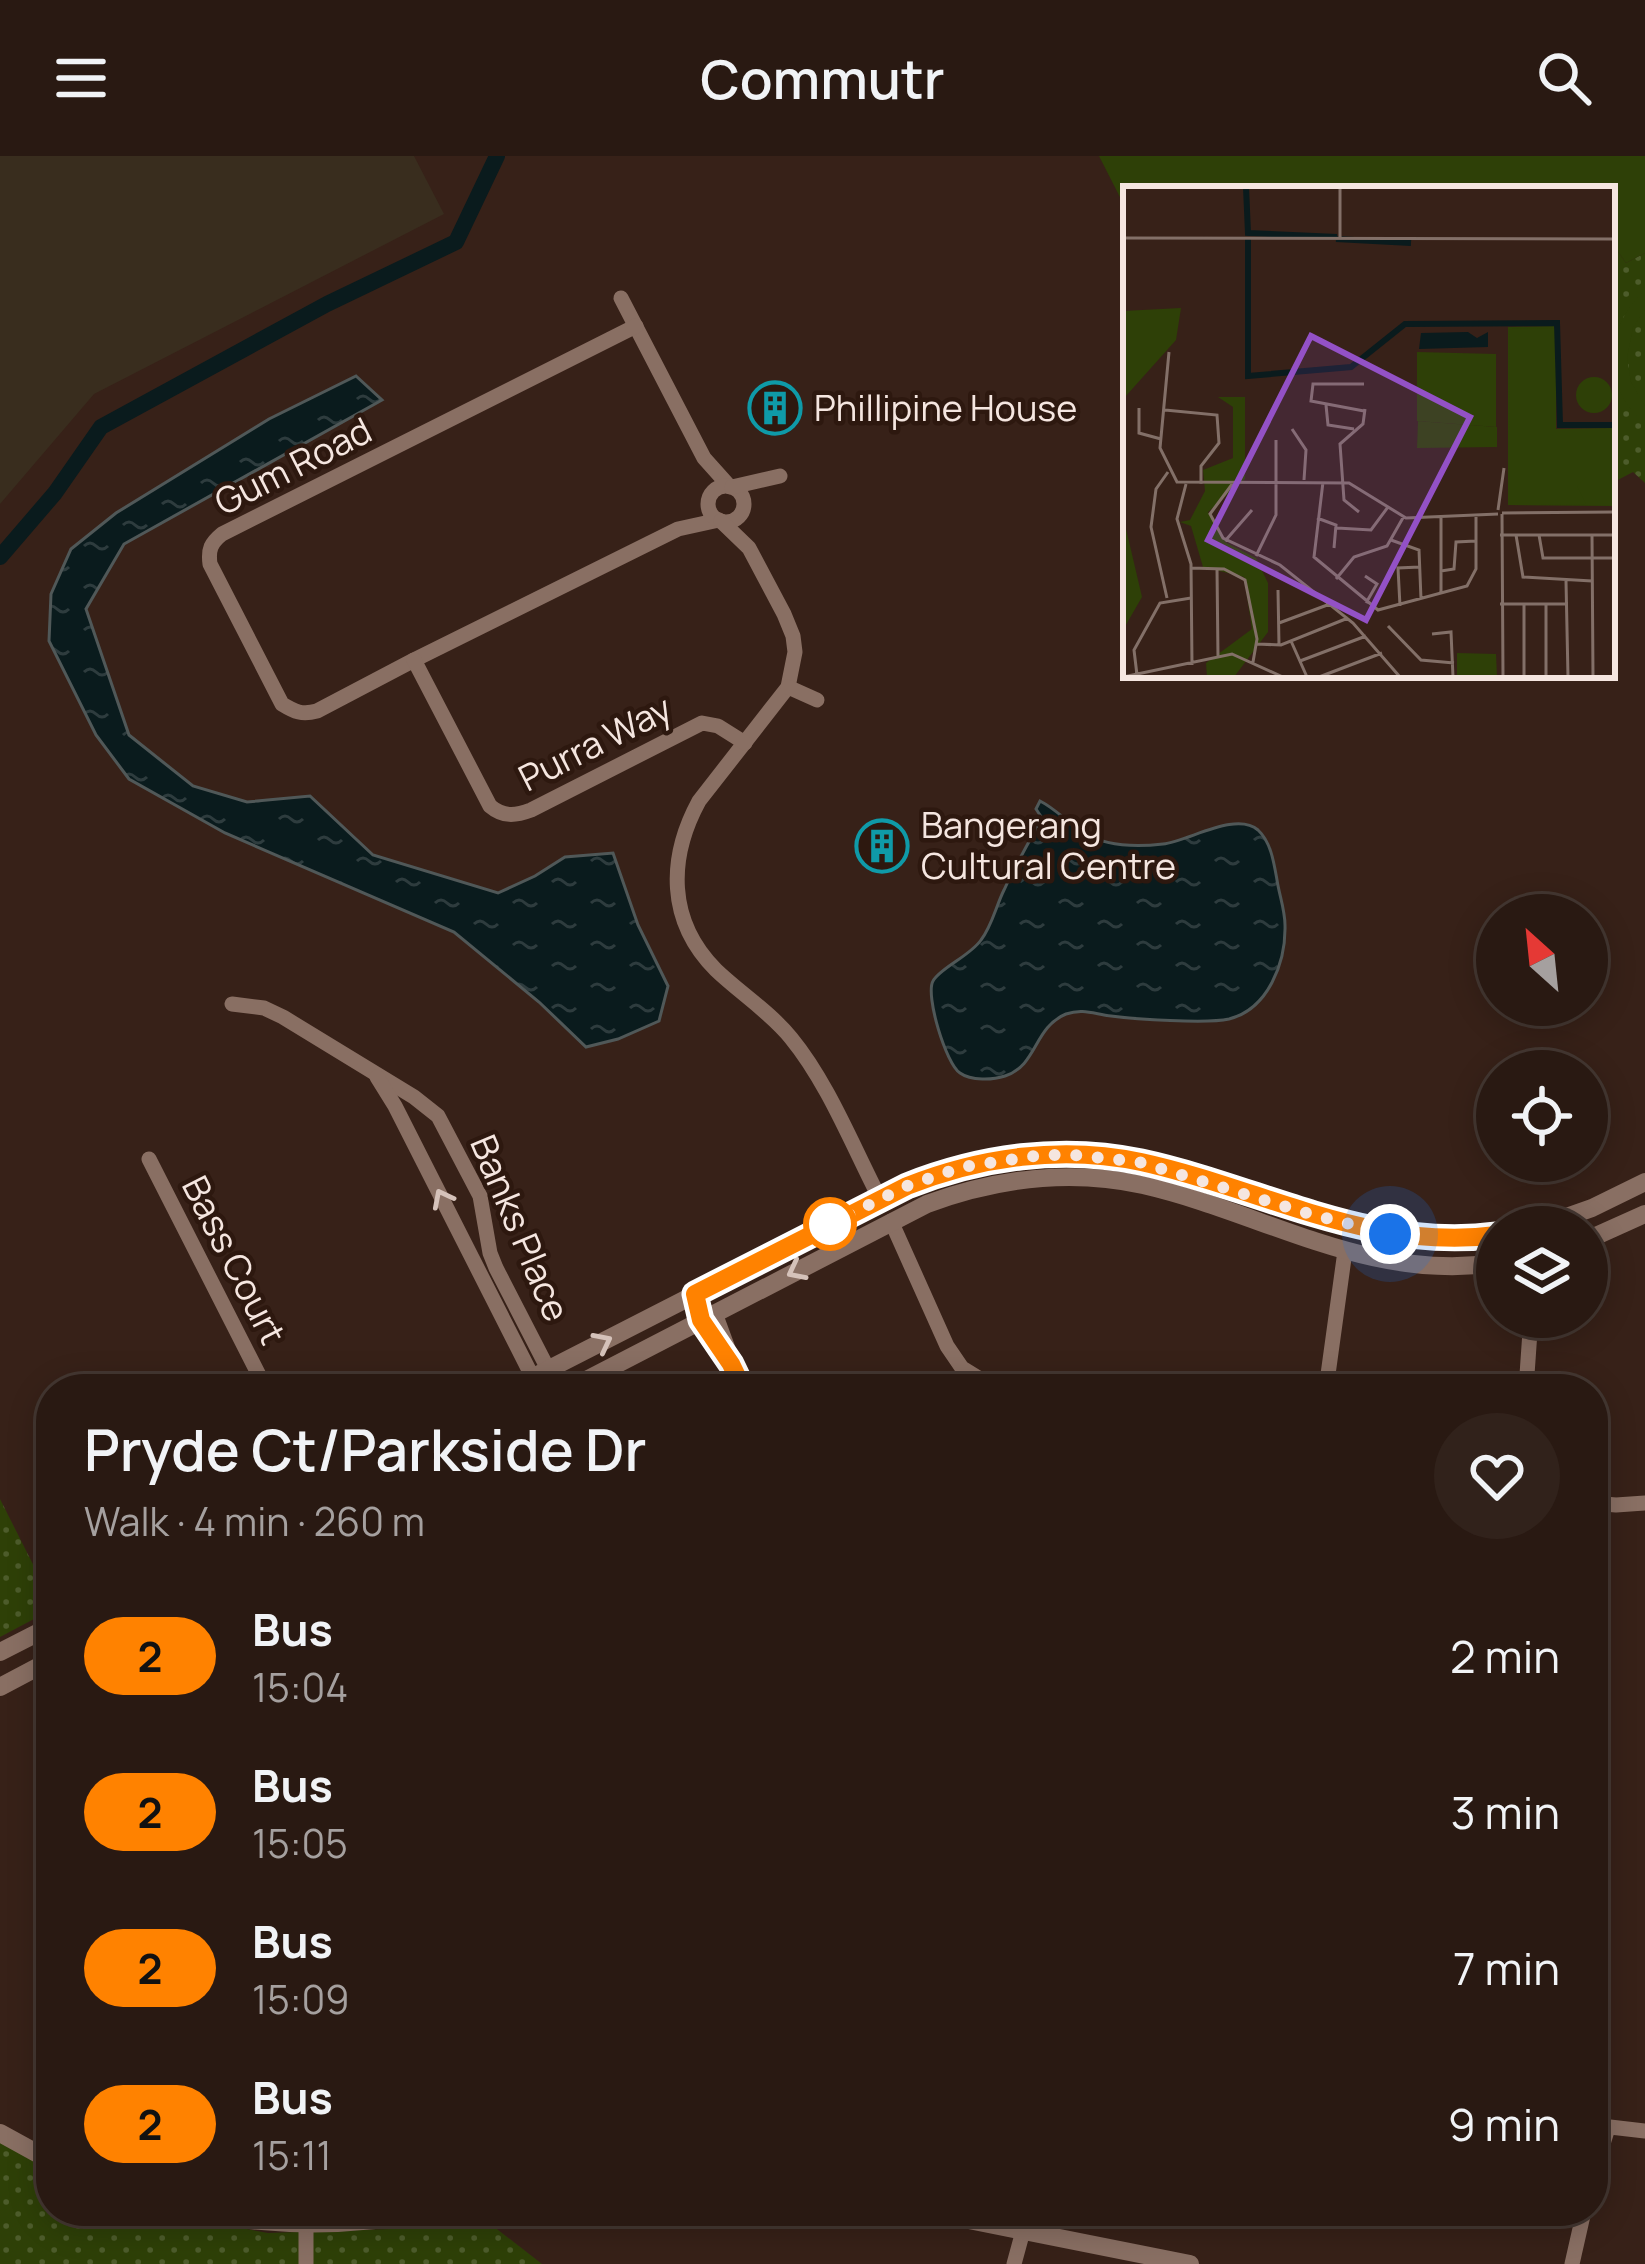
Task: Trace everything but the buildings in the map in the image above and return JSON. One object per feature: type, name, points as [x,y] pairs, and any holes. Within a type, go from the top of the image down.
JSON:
[{"type":"street","points":[[621,298],[704,458],[740,493],[749,548]]},
{"type":"street","name":"Gum Road","points":[[636,326],[222,534],[208,551],[210,564],[282,704],[305,714],[678,529],[720,521]]},
{"type":"street","points":[[704,458],[709,511],[749,548],[784,614],[795,652],[788,687],[699,801],[679,846],[675,874],[686,927],[711,965],[790,1036],[811,1066],[891,1221],[946,1346],[972,1374]]},
{"type":"street","points":[[709,498],[717,488],[780,476],[736,519],[720,521]]},
{"type":"street","name":"Gum Road","points":[[678,529],[709,498]]},
{"type":"street","name":"Purra Way","points":[[414,659],[490,806],[505,814],[531,810],[701,723],[718,725],[745,743]]},
{"type":"street","points":[[788,687],[817,700]]},
{"type":"street","name":"Banks Place","points":[[232,1004],[275,1012],[426,1105],[442,1121],[479,1196],[494,1282]]},
{"type":"street","name":"Banks Place","points":[[373,1073],[541,1374]]},
{"type":"street","points":[[548,1374],[880,1199],[962,1167],[1041,1155],[1139,1162],[1390,1234],[1476,1237]]},
{"type":"street","name":"Bass Court","points":[[148,1160],[258,1374]]},
{"type":"street","points":[[598,1374],[891,1221],[961,1192],[1022,1180],[1077,1177],[1133,1184],[1346,1251],[1406,1265],[1476,1265]]},
{"type":"street","points":[[1596,1206],[1645,1182]]},
{"type":"street","points":[[1608,1231],[1645,1214]]},
{"type":"street","points":[[1328,1374],[1350,1225]]},
{"type":"street","points":[[465,1244],[487,1235]]},
{"type":"street","points":[[695,1294],[736,1374]]},
{"type":"street","points":[[1527,1374],[1530,1338]]},
{"type":"street","points":[[1608,1504],[1645,1503]]},
{"type":"street","points":[[0,1652],[36,1633]]},
{"type":"street","points":[[0,1687],[36,1668]]},
{"type":"street","points":[[1608,2128],[1645,2132]]},
{"type":"street","points":[[0,2132],[36,2152]]},
{"type":"street","points":[[306,2226],[306,2264]]},
{"type":"street","points":[[998,2226],[1190,2264]]},
{"type":"street","points":[[1572,2264],[1581,2226]]},
{"type":"street","points":[[1014,2264],[1023,2231]]},
{"type":"shaded area","points":[[0,156],[414,156],[444,214],[94,394],[0,504]]},
{"type":"green space","points":[[1099,156],[1645,156],[1645,253],[1626,263],[1615,247],[1615,186],[1123,186],[1123,203]]},
{"type":"green space","points":[[1615,247],[1626,263],[1645,253],[1645,483],[1633,472],[1615,481]]},
{"type":"green space","points":[[1645,290],[1645,310],[1633,327],[1627,358],[1631,382],[1645,406],[1645,423],[1630,408],[1615,378],[1615,339],[1631,305]]},
{"type":"green space","points":[[0,1499],[36,1570],[36,1618],[0,1637]]},
{"type":"green space","points":[[0,2139],[36,2162],[36,2226],[230,2226],[268,2233],[493,2226],[542,2264],[0,2264]]},
{"type":"water","points":[[356,376],[382,400],[124,544],[86,609],[129,735],[193,786],[247,802],[310,796],[373,855],[498,893],[565,857],[613,853],[638,925],[668,986],[659,1021],[618,1039],[586,1047],[454,932],[225,833],[129,779],[96,735],[49,641],[51,594],[71,549],[116,513],[269,419]]},
{"type":"water","points":[[1040,801],[1084,833],[1122,845],[1163,844],[1238,824],[1258,830],[1271,853],[1285,925],[1278,969],[1264,995],[1243,1014],[1218,1020],[1072,1012],[1047,1028],[1016,1071],[988,1079],[960,1073],[938,1029],[933,981],[985,934],[1042,818],[1036,809]]},
{"type":"waterway","points":[[0,557],[55,493],[101,427],[327,304],[456,242],[497,156]]},
{"type":"bus line","name":"2","points":[[736,1374],[701,1320],[695,1294],[907,1186],[986,1162],[1075,1155],[1139,1162],[1390,1234],[1476,1237]]},
{"type":"place","name":"Phillipine House","points":[[775,408]]},
{"type":"place","name":"Bangerang Cultural Centre","points":[[882,846]]},
{"type":"route","points":[[830,1224],[907,1186],[962,1167],[1075,1155],[1139,1162],[1390,1234]]}]
